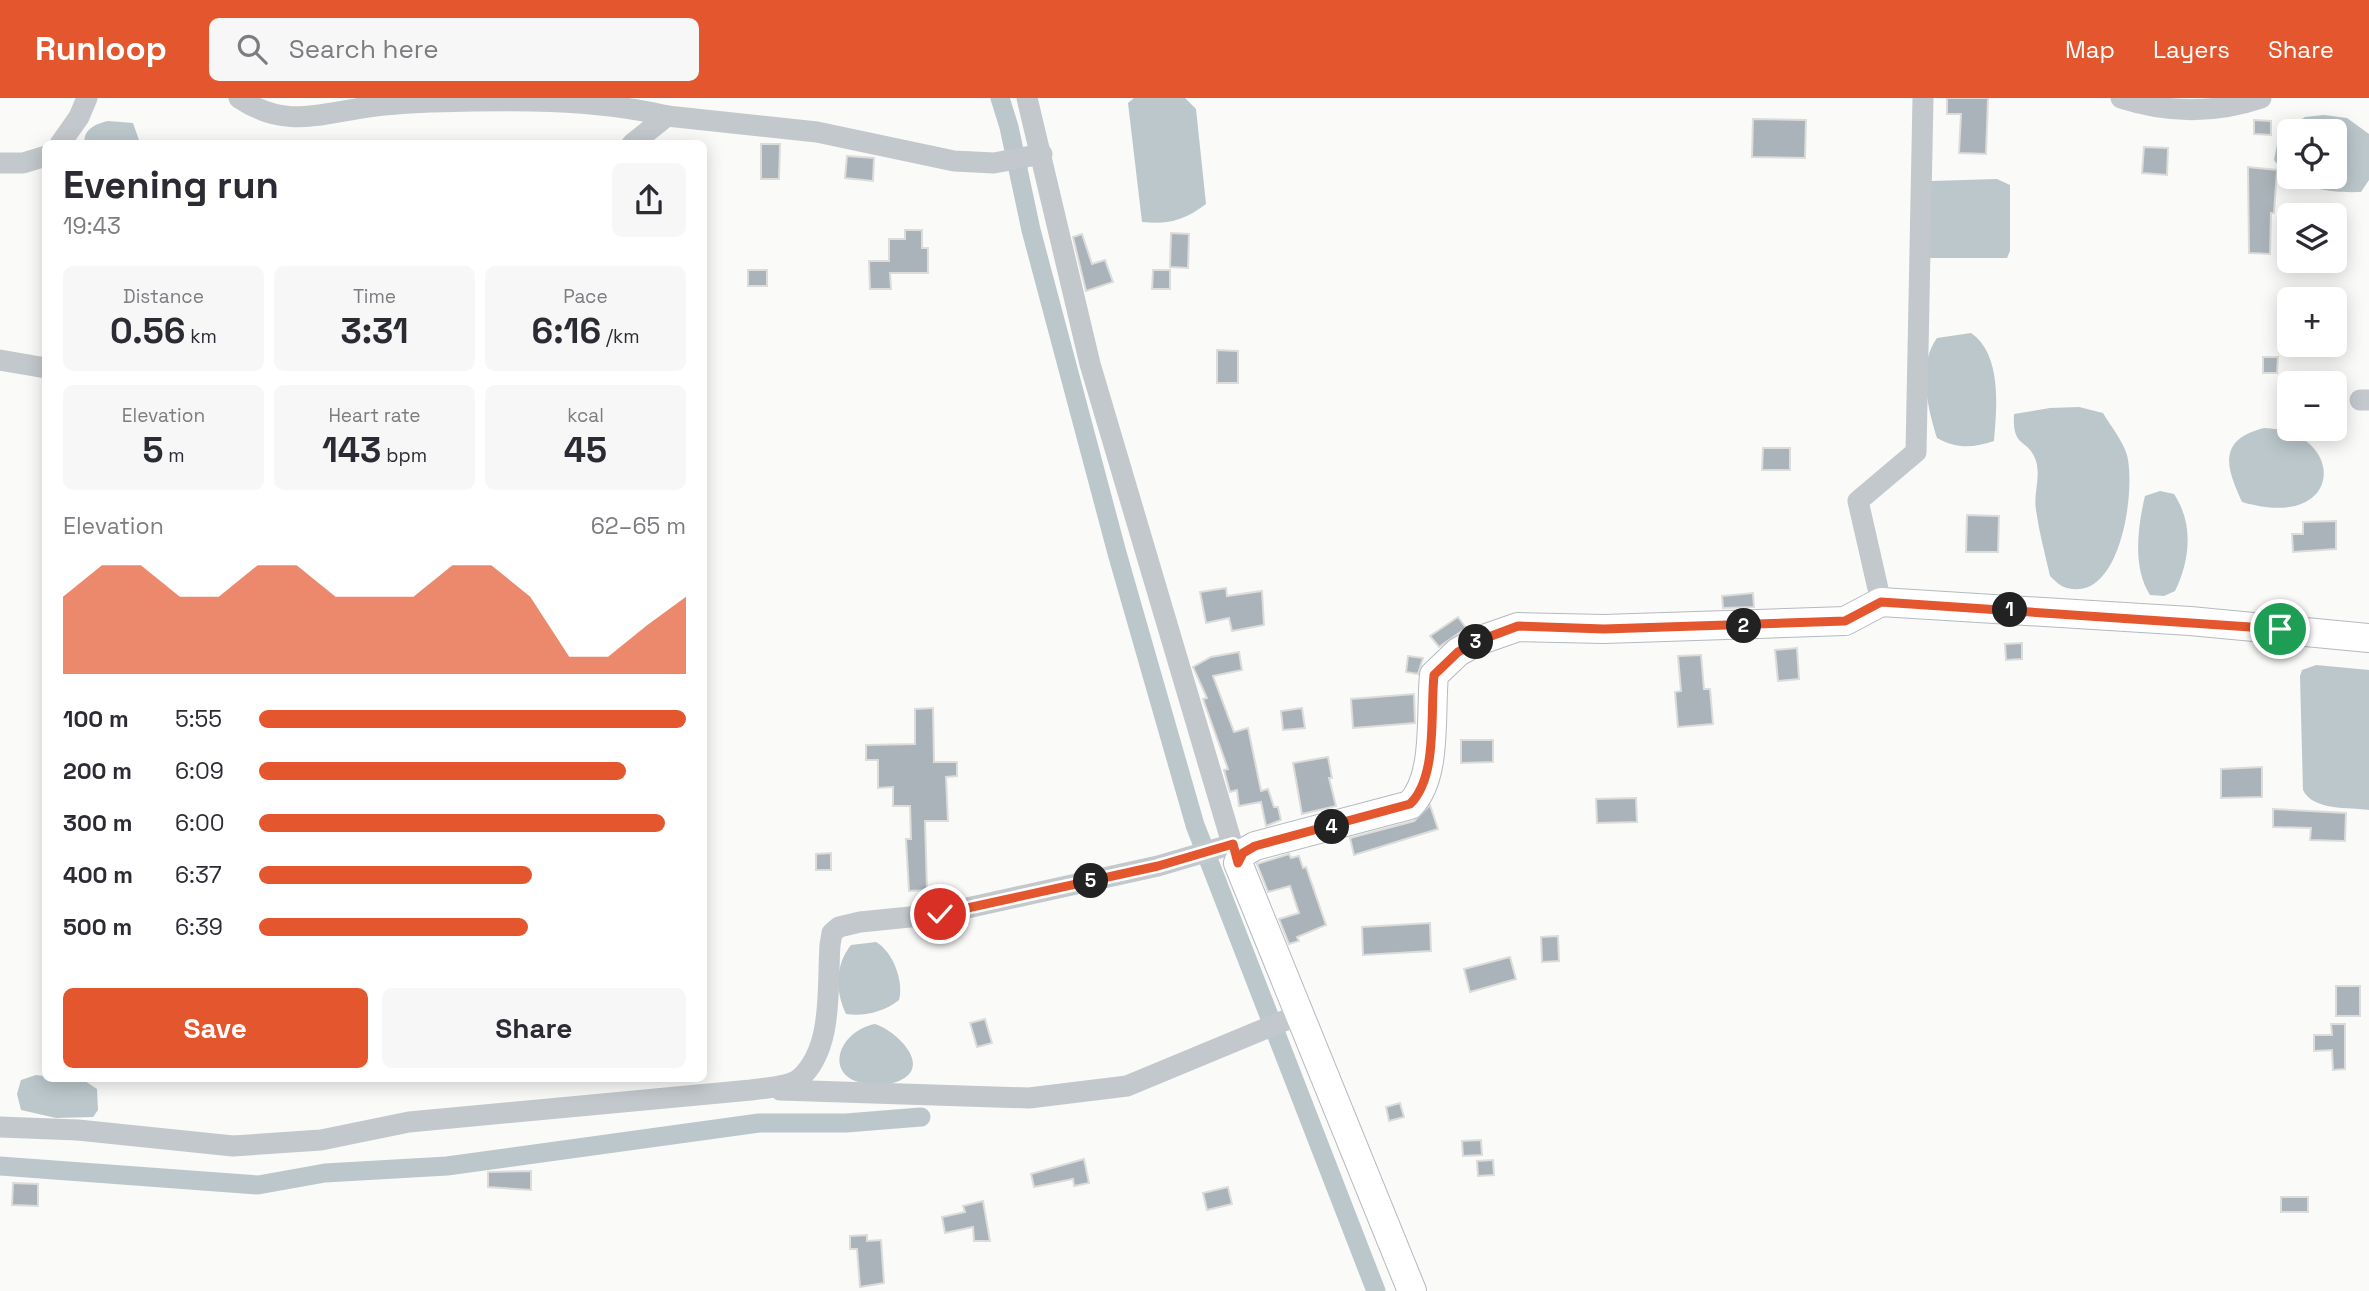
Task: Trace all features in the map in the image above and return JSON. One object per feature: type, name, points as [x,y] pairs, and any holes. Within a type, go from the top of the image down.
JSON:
[{"type":"street","points":[[63,140],[79,117],[87,98]]},
{"type":"street","points":[[239,98],[257,110],[291,119],[369,107],[431,102],[628,107],[667,116],[817,132],[954,161],[994,163],[1042,154]]},
{"type":"street","points":[[1027,98],[1090,364],[1235,853],[1298,1015],[1412,1291]]},
{"type":"street","points":[[1881,602],[1858,501],[1916,452],[1923,98]]},
{"type":"street","points":[[2121,98],[2148,107],[2198,110],[2261,98]]},
{"type":"street","points":[[637,140],[667,116]]},
{"type":"street","points":[[0,163],[23,163],[42,157]]},
{"type":"street","points":[[0,360],[42,367]]},
{"type":"street","points":[[0,1127],[78,1130],[233,1146],[278,1144],[364,1133],[437,1119],[757,1089],[797,1081],[818,1056],[826,1014],[830,945],[832,933],[839,928],[860,922],[940,914],[1158,866],[1243,853],[1255,846],[1410,804],[1421,794],[1427,777],[1434,675],[1458,652],[1478,641],[1518,626],[1618,629],[1845,621],[1881,602],[2190,621],[2369,638]]},
{"type":"street","points":[[757,1089],[1029,1098],[1127,1086],[1298,1015]]},
{"type":"shaded area","points":[[1134,98],[1185,98],[1196,109],[1206,204],[1183,218],[1160,223],[1142,222],[1128,103]]},
{"type":"shaded area","points":[[2324,115],[2347,118],[2369,134],[2369,180],[2361,192],[2320,189],[2347,189],[2347,119],[2302,119]]},
{"type":"shaded area","points":[[108,121],[133,123],[139,140],[84,140],[91,128]]},
{"type":"shaded area","points":[[1997,179],[2010,185],[2010,251],[2007,258],[1929,258],[1931,181]]},
{"type":"shaded area","points":[[1971,333],[1981,342],[1993,368],[1996,413],[1994,441],[1965,446],[1937,438],[1930,414],[1926,374],[1927,361],[1937,338]]},
{"type":"shaded area","points":[[2079,407],[2103,413],[2119,439],[2127,455],[2129,493],[2121,540],[2112,562],[2100,578],[2085,588],[2067,588],[2050,576],[2036,510],[2036,461],[2015,433],[2014,414],[2050,408]]},
{"type":"shaded area","points":[[2264,428],[2277,430],[2277,441],[2304,441],[2310,445],[2321,460],[2323,477],[2317,493],[2301,504],[2276,508],[2242,502],[2232,477],[2229,456],[2238,440]]},
{"type":"shaded area","points":[[2160,491],[2174,494],[2185,517],[2188,542],[2184,567],[2175,591],[2164,596],[2150,595],[2144,584],[2138,546],[2145,496]]},
{"type":"shaded area","points":[[2316,665],[2369,670],[2369,810],[2323,805],[2308,797],[2303,790],[2300,676],[2302,670]]},
{"type":"shaded area","points":[[876,942],[896,968],[900,984],[899,1000],[874,1012],[846,1014],[838,978],[842,961],[851,945]]},
{"type":"shaded area","points":[[875,1024],[901,1041],[912,1058],[913,1067],[909,1074],[899,1081],[872,1084],[856,1081],[846,1075],[840,1066],[843,1046],[851,1036]]},
{"type":"shaded area","points":[[36,1075],[42,1076],[42,1082],[86,1082],[97,1089],[98,1110],[93,1117],[56,1118],[21,1110],[17,1094],[21,1080]]},
{"type":"building","points":[[1947,98],[1988,98],[1986,154],[1959,153],[1961,114],[1947,114]]},
{"type":"building","points":[[1753,119],[1806,120],[1805,158],[1752,157]]},
{"type":"building","points":[[2254,120],[2271,121],[2271,135],[2254,134]]},
{"type":"building","points":[[761,144],[780,144],[779,179],[761,179]]},
{"type":"building","points":[[2144,147],[2168,148],[2167,175],[2142,173]]},
{"type":"building","points":[[847,156],[874,158],[873,181],[845,178]]},
{"type":"building","points":[[2248,167],[2277,170],[2274,213],[2271,213],[2270,254],[2249,253]]},
{"type":"building","points":[[905,230],[922,230],[922,248],[928,248],[928,273],[890,273],[891,289],[870,289],[869,261],[889,261],[889,239],[905,239]]},
{"type":"building","points":[[1171,233],[1189,234],[1188,268],[1170,267]]},
{"type":"building","points":[[1082,234],[1092,264],[1105,260],[1113,282],[1086,291],[1073,237]]},
{"type":"building","points":[[748,270],[767,270],[767,286],[748,286]]},
{"type":"building","points":[[1153,270],[1170,270],[1170,289],[1152,289]]},
{"type":"building","points":[[1217,350],[1238,351],[1238,383],[1217,383]]},
{"type":"building","points":[[2263,357],[2278,357],[2277,373],[2263,373]]},
{"type":"building","points":[[1763,448],[1790,448],[1790,470],[1762,470]]},
{"type":"building","points":[[1967,515],[1999,516],[1998,552],[1966,552]]},
{"type":"building","points":[[2336,521],[2336,549],[2293,552],[2292,534],[2303,534],[2303,522]]},
{"type":"building","points":[[1226,588],[1227,596],[1262,591],[1264,625],[1232,631],[1229,618],[1206,623],[1200,592]]},
{"type":"building","points":[[1753,593],[1754,607],[1723,608],[1722,596]]},
{"type":"building","points":[[1458,617],[1466,628],[1439,647],[1430,636]]},
{"type":"building","points":[[2022,643],[2022,659],[2006,660],[2005,644]]},
{"type":"building","points":[[1797,648],[1799,679],[1778,681],[1775,650]]},
{"type":"building","points":[[1239,652],[1242,670],[1213,676],[1234,732],[1248,728],[1261,791],[1268,789],[1274,807],[1278,807],[1281,820],[1266,826],[1261,802],[1239,806],[1237,790],[1230,792],[1224,770],[1228,769],[1203,699],[1207,698],[1193,667],[1211,657]]},
{"type":"building","points":[[1701,655],[1704,689],[1710,689],[1713,724],[1678,727],[1675,692],[1681,691],[1678,656]]},
{"type":"building","points":[[1408,656],[1423,658],[1418,674],[1406,672]]},
{"type":"building","points":[[1414,694],[1415,723],[1353,728],[1351,699]]},
{"type":"building","points":[[933,708],[934,762],[957,762],[957,776],[946,777],[948,821],[925,821],[927,890],[909,891],[906,839],[911,839],[910,806],[893,806],[893,787],[878,788],[878,760],[866,760],[866,745],[915,744],[915,709]]},
{"type":"building","points":[[1302,708],[1305,728],[1283,730],[1281,711]]},
{"type":"building","points":[[1461,740],[1493,740],[1493,762],[1461,763]]},
{"type":"building","points":[[1328,757],[1332,778],[1329,778],[1336,806],[1302,814],[1293,763]]},
{"type":"building","points":[[2262,767],[2262,797],[2221,798],[2221,769]]},
{"type":"building","points":[[1636,798],[1637,822],[1597,823],[1596,799]]},
{"type":"building","points":[[1430,805],[1438,829],[1354,855],[1350,838],[1414,821]]},
{"type":"building","points":[[2273,809],[2346,813],[2345,841],[2310,840],[2311,828],[2273,827]]},
{"type":"building","points":[[831,853],[831,870],[816,870],[816,854]]},
{"type":"building","points":[[1289,854],[1291,858],[1299,856],[1303,868],[1306,867],[1326,925],[1297,937],[1299,941],[1289,944],[1279,919],[1299,913],[1290,886],[1268,892],[1257,864]]},
{"type":"building","points":[[1430,923],[1431,951],[1363,955],[1362,927]]},
{"type":"building","points":[[1558,936],[1559,961],[1542,962],[1541,937]]},
{"type":"building","points":[[1510,957],[1516,979],[1470,992],[1464,969]]},
{"type":"building","points":[[2336,986],[2360,986],[2360,1016],[2336,1016]]},
{"type":"building","points":[[985,1019],[992,1043],[977,1047],[970,1023]]},
{"type":"building","points":[[2331,1024],[2345,1024],[2345,1069],[2333,1070],[2332,1050],[2314,1051],[2314,1035],[2332,1035]]},
{"type":"building","points":[[1400,1103],[1404,1117],[1389,1121],[1386,1107]]},
{"type":"building","points":[[1481,1140],[1482,1155],[1463,1156],[1462,1141]]},
{"type":"building","points":[[1084,1159],[1089,1183],[1074,1186],[1073,1179],[1034,1187],[1031,1174]]},
{"type":"building","points":[[1493,1160],[1494,1175],[1478,1176],[1477,1161]]},
{"type":"building","points":[[531,1171],[531,1190],[488,1187],[488,1172]]},
{"type":"building","points":[[13,1183],[38,1184],[38,1206],[12,1205]]},
{"type":"building","points":[[1228,1187],[1232,1204],[1207,1210],[1203,1193]]},
{"type":"building","points":[[2281,1197],[2308,1197],[2308,1212],[2281,1212]]},
{"type":"building","points":[[983,1201],[990,1241],[974,1241],[973,1227],[945,1233],[942,1217],[965,1212],[963,1206]]},
{"type":"building","points":[[867,1235],[867,1241],[881,1240],[884,1283],[860,1287],[857,1249],[850,1249],[850,1236]]},
{"type":"waterway","points":[[1000,98],[1009,127],[1031,230],[1117,553],[1195,825],[1376,1291]]},
{"type":"waterway","points":[[0,1166],[258,1185],[325,1173],[447,1166],[759,1123],[846,1123],[921,1117]]},
{"type":"route","points":[[940,914],[1158,866],[1233,844],[1238,863],[1243,853],[1255,846],[1379,815],[1410,804],[1421,794],[1427,777],[1434,675],[1458,652],[1478,641],[1518,626],[1604,629],[1845,621],[1881,602],[2280,629]]}]
